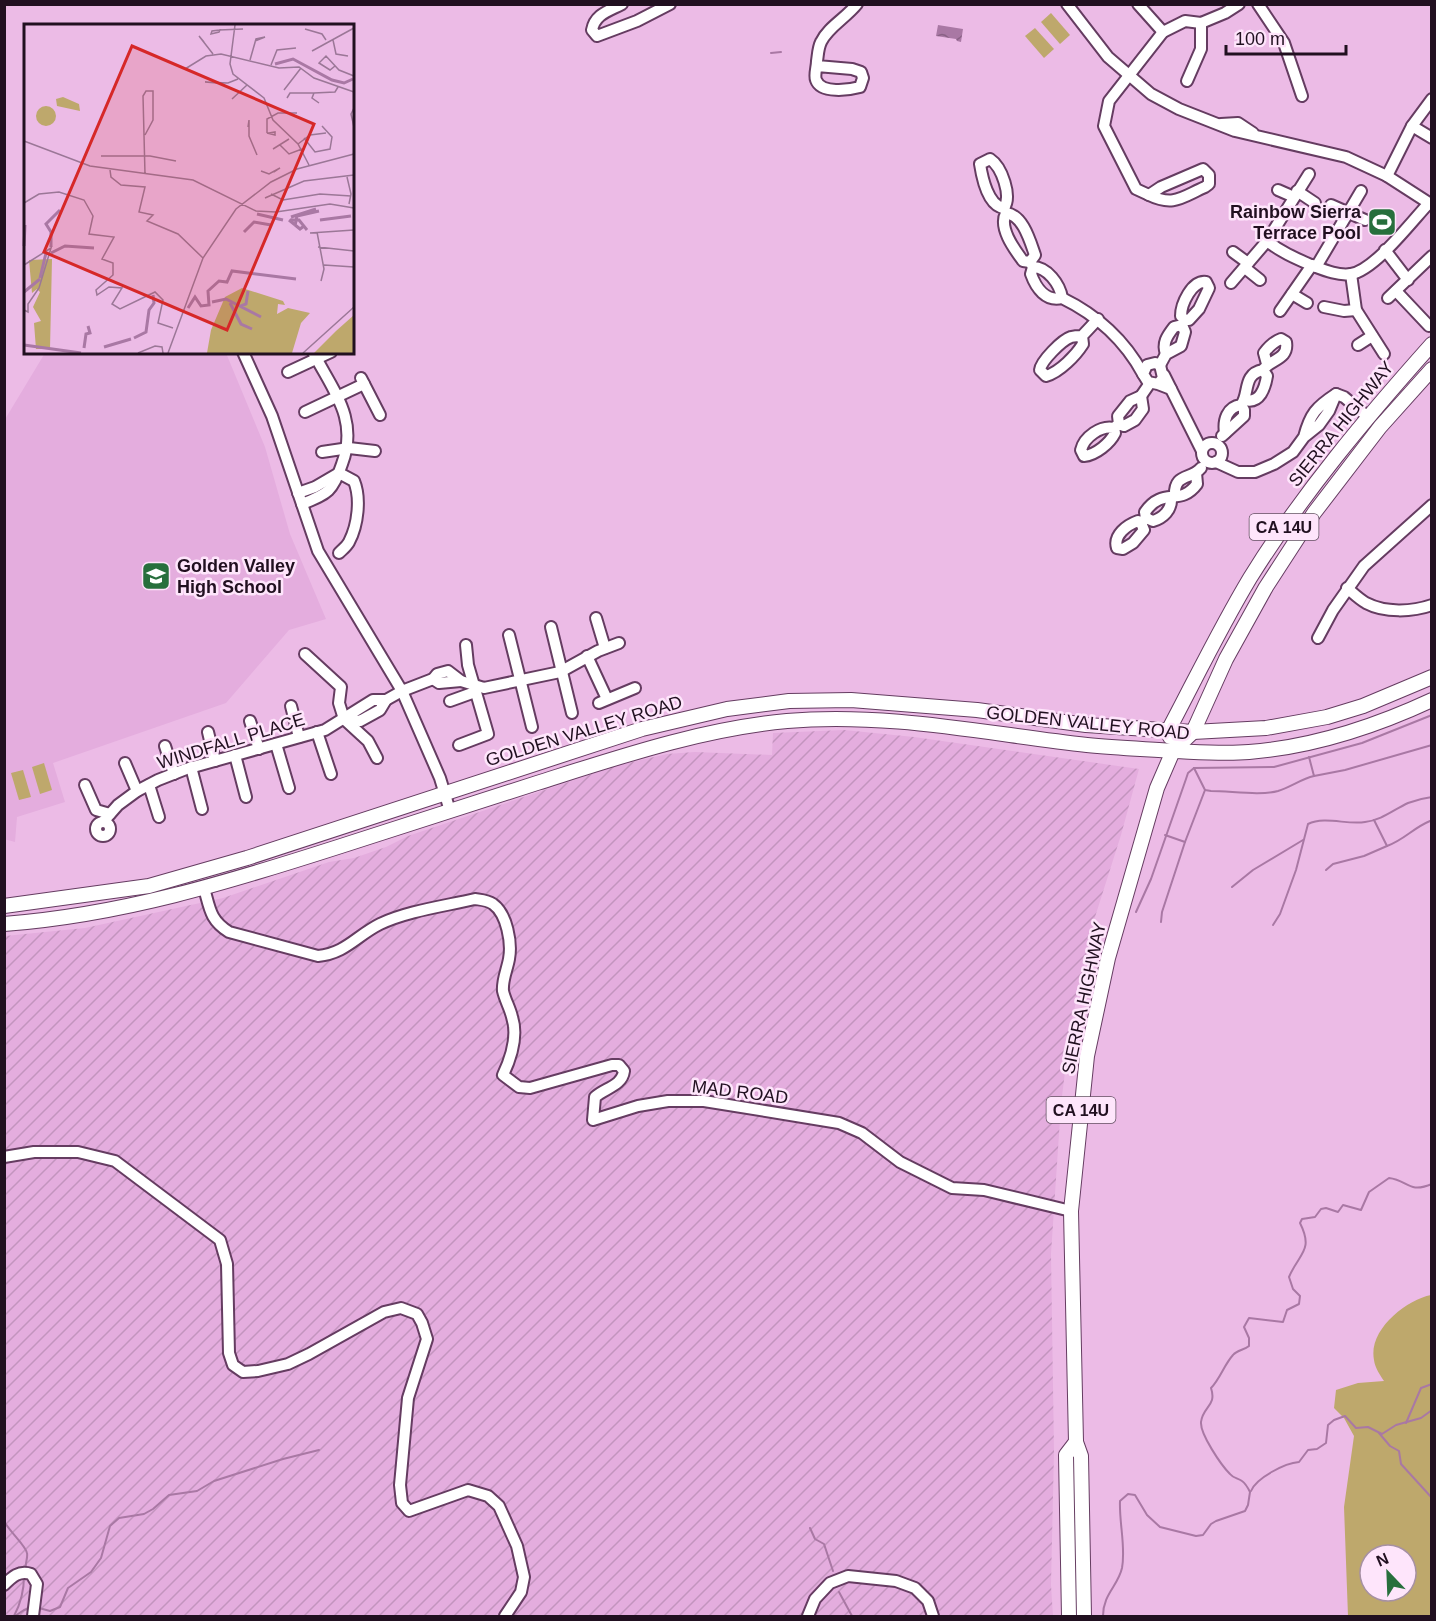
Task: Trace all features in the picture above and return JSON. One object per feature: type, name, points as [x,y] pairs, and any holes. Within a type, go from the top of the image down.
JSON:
[{"type":"main road","name":"SIERRA HIGHWAY","points":[[1168,731],[1250,579],[1300,503],[1368,417],[1431,344]]},
{"type":"main road","name":"SIERRA HIGHWAY","points":[[1084,1617],[1081,1456],[1076,1442],[1071,1211],[1087,1056],[1108,958],[1157,788],[1173,751],[1193,732],[1226,659],[1266,587],[1314,513],[1380,427],[1431,369]]},
{"type":"main road","name":"GOLDEN VALLEY ROAD","points":[[4,906],[149,886],[247,858],[642,729],[727,709],[789,701],[851,700],[977,710],[1086,725],[1193,732],[1266,728],[1328,717],[1372,703],[1431,677]]},
{"type":"main road","name":"GOLDEN VALLEY ROAD","points":[[4,924],[57,920],[153,902],[248,876],[648,748],[730,729],[788,721],[857,719],[995,732],[1084,745],[1200,753],[1247,753],[1337,737],[1385,721],[1431,700]]},
{"type":"main road","points":[[1168,731],[1173,751]]},
{"type":"main road","name":"SIERRA HIGHWAY","points":[[1069,1617],[1066,1455],[1076,1442]]},
{"type":"street","points":[[622,4],[603,13],[594,21],[592,30],[597,36],[637,21],[669,5]]},
{"type":"street","points":[[817,66],[820,43],[832,27],[857,4]]},
{"type":"street","points":[[1067,4],[1108,57],[1151,94],[1215,124],[1238,123],[1258,136],[1346,157],[1387,176],[1430,204],[1368,266],[1351,274],[1337,274],[1314,266],[1281,252],[1267,241]]},
{"type":"street","points":[[1138,4],[1163,32]]},
{"type":"street","points":[[1149,195],[1198,170],[1203,169],[1209,175],[1209,184],[1173,202],[1161,201],[1136,189],[1104,126],[1109,101],[1163,32],[1185,21],[1201,23],[1226,13],[1239,4]]},
{"type":"street","points":[[1258,4],[1284,43],[1302,96]]},
{"type":"street","points":[[1187,81],[1201,49],[1201,23]]},
{"type":"street","points":[[1387,176],[1412,126],[1431,99]]},
{"type":"street","points":[[1412,126],[1431,138]]},
{"type":"street","points":[[1231,283],[1267,241],[1309,174]]},
{"type":"street","points":[[1278,190],[1295,194],[1315,203]]},
{"type":"street","points":[[1280,311],[1314,266],[1361,191]]},
{"type":"street","points":[[1331,205],[1365,220]]},
{"type":"street","points":[[1062,298],[1058,285],[1048,273],[1040,267],[1032,264],[1023,261],[1004,225],[1005,211],[1011,213],[1021,224],[1035,255],[1032,264],[1031,274],[1033,280],[1048,298],[1054,300],[1062,298],[1082,307],[1122,342],[1145,369]]},
{"type":"street","points":[[1385,250],[1408,280]]},
{"type":"street","points":[[1233,252],[1260,280]]},
{"type":"street","points":[[1429,326],[1392,294],[1431,256]]},
{"type":"street","points":[[1351,274],[1356,310],[1384,354]]},
{"type":"street","points":[[1292,294],[1307,303]]},
{"type":"street","points":[[1324,308],[1356,310]]},
{"type":"street","points":[[1082,336],[1098,319]]},
{"type":"street","points":[[1141,396],[1143,409],[1140,415],[1129,424],[1117,426],[1121,410],[1130,401],[1141,396],[1158,377],[1166,354],[1164,346],[1166,339],[1174,327],[1183,323],[1185,332],[1181,346],[1166,354]]},
{"type":"street","points":[[1358,345],[1372,336]]},
{"type":"street","points":[[244,354],[272,416],[318,551],[402,691],[446,792],[450,811]]},
{"type":"street","points":[[288,372],[315,356],[338,396],[349,431],[348,448],[330,491],[302,504]]},
{"type":"street","points":[[1145,369],[1155,363],[1158,377],[1171,389],[1194,432],[1210,446],[1222,450],[1197,473],[1183,477],[1176,484],[1173,497],[1171,505],[1164,516],[1153,521],[1144,520],[1145,512],[1156,501],[1163,497],[1173,497],[1185,496],[1191,493],[1197,484],[1197,473]]},
{"type":"street","points":[[1210,446],[1244,416],[1243,403],[1246,385],[1252,376],[1265,367],[1267,376],[1262,392],[1256,400],[1243,403]]},
{"type":"street","points":[[1145,369],[1144,378],[1158,377]]},
{"type":"street","points":[[305,412],[363,381],[380,415]]},
{"type":"street","points":[[1210,446],[1214,459],[1238,472],[1256,472],[1293,452],[1304,437],[1318,426],[1329,411],[1336,394],[1344,397],[1368,417]]},
{"type":"street","points":[[322,452],[348,448],[375,451]]},
{"type":"street","points":[[298,493],[315,487],[339,473]]},
{"type":"street","points":[[339,473],[354,481],[358,491],[354,527],[349,543],[339,553]]},
{"type":"street","points":[[1318,638],[1347,588],[1364,566],[1431,505]]},
{"type":"street","points":[[1347,588],[1367,603],[1377,607],[1408,610],[1431,604]]},
{"type":"street","points":[[596,618],[605,648]]},
{"type":"street","points":[[551,627],[572,713]]},
{"type":"street","points":[[509,636],[532,727]]},
{"type":"street","points":[[450,701],[474,689],[520,682],[562,671],[587,656],[619,643]]},
{"type":"street","points":[[459,745],[488,734],[474,689],[466,645]]},
{"type":"street","points":[[305,654],[341,687],[339,703],[344,719],[368,741],[376,758]]},
{"type":"street","points":[[587,656],[603,701],[635,688]]},
{"type":"street","name":"WINDFALL PLACE","points":[[86,785],[96,810],[107,818],[118,805],[149,784],[191,767],[317,732],[344,719],[360,720],[380,710],[386,700],[402,691],[433,679],[439,683],[461,681],[474,689]]},
{"type":"street","points":[[291,706],[299,737]]},
{"type":"street","points":[[250,721],[259,749]]},
{"type":"street","points":[[208,732],[215,761]]},
{"type":"street","points":[[317,732],[331,774]]},
{"type":"street","points":[[276,744],[289,789]]},
{"type":"street","points":[[165,746],[174,774]]},
{"type":"street","points":[[235,755],[246,797]]},
{"type":"street","points":[[126,763],[137,791]]},
{"type":"street","points":[[191,767],[202,809]]},
{"type":"street","points":[[149,784],[159,817]]},
{"type":"street","name":"MAD ROAD","points":[[204,888],[217,925],[229,932],[318,956],[344,949],[368,932],[394,918],[475,899],[486,900],[499,910],[509,943],[509,958],[503,978],[503,990],[515,1032],[509,1064],[503,1075],[519,1087],[530,1088],[612,1065],[620,1065],[624,1071],[623,1078],[595,1097],[593,1120],[638,1106],[668,1101],[704,1101],[839,1124],[862,1133],[900,1162],[952,1188],[984,1190],[1071,1211]]},
{"type":"street","points":[[4,1156],[34,1152],[78,1152],[115,1161],[220,1240],[227,1264],[228,1353],[233,1365],[243,1372],[288,1364],[335,1341],[384,1312],[401,1308],[417,1314],[427,1339],[408,1398],[400,1485],[402,1503],[409,1511],[468,1490],[488,1496],[500,1506],[517,1546],[524,1577],[521,1592],[505,1617]]},
{"type":"street","points":[[4,1585],[15,1574],[24,1572],[31,1574],[37,1584],[33,1617]]},
{"type":"street","points":[[808,1617],[815,1599],[830,1584],[848,1576],[896,1581],[915,1588],[928,1601],[933,1617]]},
{"type":"shaded area","points":[[1051,13],[1070,35],[1060,44],[1041,22]]},
{"type":"shaded area","points":[[1035,28],[1054,49],[1044,58],[1025,36]]},
{"type":"shaded area","name":"Golden Valley High School","points":[[44,354],[226,354],[265,447],[290,534],[326,619],[289,630],[226,703],[53,763],[65,802],[17,817],[15,842],[4,839],[4,421]]},
{"type":"shaded area","points":[[844,730],[914,737],[1139,769],[1095,917],[1071,1024],[1061,1104],[1051,1254],[1054,1451],[1051,1585],[1053,1616],[5,1616],[5,936],[85,928],[223,898],[329,862],[354,858],[386,847],[408,836],[619,765],[667,754],[695,752],[772,755],[773,733]]},
{"type":"shaded area","points":[[44,763],[52,790],[40,794],[32,767]]},
{"type":"shaded area","points":[[23,770],[31,797],[19,800],[11,773]]},
{"type":"shaded area","points":[[1431,1295],[1431,1616],[1348,1616],[1344,1507],[1354,1436],[1344,1418],[1334,1408],[1336,1390],[1358,1383],[1384,1381],[1374,1360],[1377,1338],[1391,1318],[1411,1303]]},
{"type":"water","points":[[938,25],[963,29],[961,42],[936,36]]},
{"type":"waterway","points":[[771,53],[781,52]]},
{"type":"waterway","points":[[1136,912],[1151,879],[1188,773],[1194,768],[1274,767],[1362,743],[1432,715]]},
{"type":"waterway","points":[[1309,757],[1314,776],[1345,770],[1432,745]]},
{"type":"waterway","points":[[1194,768],[1205,790],[1211,791],[1271,792],[1314,776]]},
{"type":"waterway","points":[[1185,842],[1205,790]]},
{"type":"waterway","points":[[1273,925],[1280,914],[1296,870],[1308,824],[1322,821],[1358,823],[1371,821],[1408,803],[1432,797]]},
{"type":"waterway","points":[[1326,870],[1333,864],[1364,856],[1387,846],[1374,820]]},
{"type":"waterway","points":[[1387,846],[1430,821]]},
{"type":"waterway","points":[[1161,922],[1162,912],[1185,842],[1165,835]]},
{"type":"waterway","points":[[1232,887],[1253,870],[1303,840]]},
{"type":"waterway","points":[[1103,1616],[1105,1602],[1122,1568],[1120,1501],[1128,1494],[1135,1495],[1147,1515],[1160,1527],[1196,1536],[1203,1535],[1216,1521],[1245,1511],[1250,1492],[1243,1482],[1226,1470],[1207,1441],[1201,1422],[1212,1399],[1211,1388],[1233,1355],[1249,1346],[1249,1338],[1244,1327],[1249,1318],[1283,1322],[1287,1310],[1299,1304],[1300,1296],[1293,1289],[1289,1277],[1304,1252],[1306,1240],[1300,1223],[1302,1219],[1315,1217],[1321,1209],[1326,1208],[1338,1212],[1343,1205],[1361,1210],[1369,1192],[1389,1178],[1418,1188],[1432,1184]]},
{"type":"waterway","points":[[1406,1423],[1421,1388],[1432,1384]]},
{"type":"waterway","points":[[1251,1491],[1265,1476],[1279,1468],[1299,1462],[1308,1450],[1317,1449],[1326,1443],[1328,1425],[1334,1420],[1345,1416],[1356,1428],[1368,1427],[1382,1434],[1396,1425],[1421,1418],[1432,1410]]},
{"type":"waterway","points":[[1379,1433],[1390,1446],[1399,1451],[1401,1464],[1432,1498]]},
{"type":"waterway","points":[[39,1608],[50,1611],[60,1607],[68,1588],[91,1572],[101,1558],[110,1526],[119,1518],[144,1514],[169,1495],[197,1491],[214,1481],[319,1450]]},
{"type":"waterway","points":[[4,1521],[26,1550],[26,1568]]},
{"type":"waterway","points":[[810,1528],[815,1539],[824,1544],[833,1571]]},
{"type":"waterway","points":[[14,1616],[22,1597],[24,1576]]},
{"type":"waterway","points":[[839,1592],[852,1616]]},
{"type":"waterway","points":[[15,1616],[30,1608]]},
{"type":"place","name":"Rainbow Sierra Terrace Pool","points":[[1382,222]]},
{"type":"place","name":"Golden Valley High School","points":[[156,576]]}]
